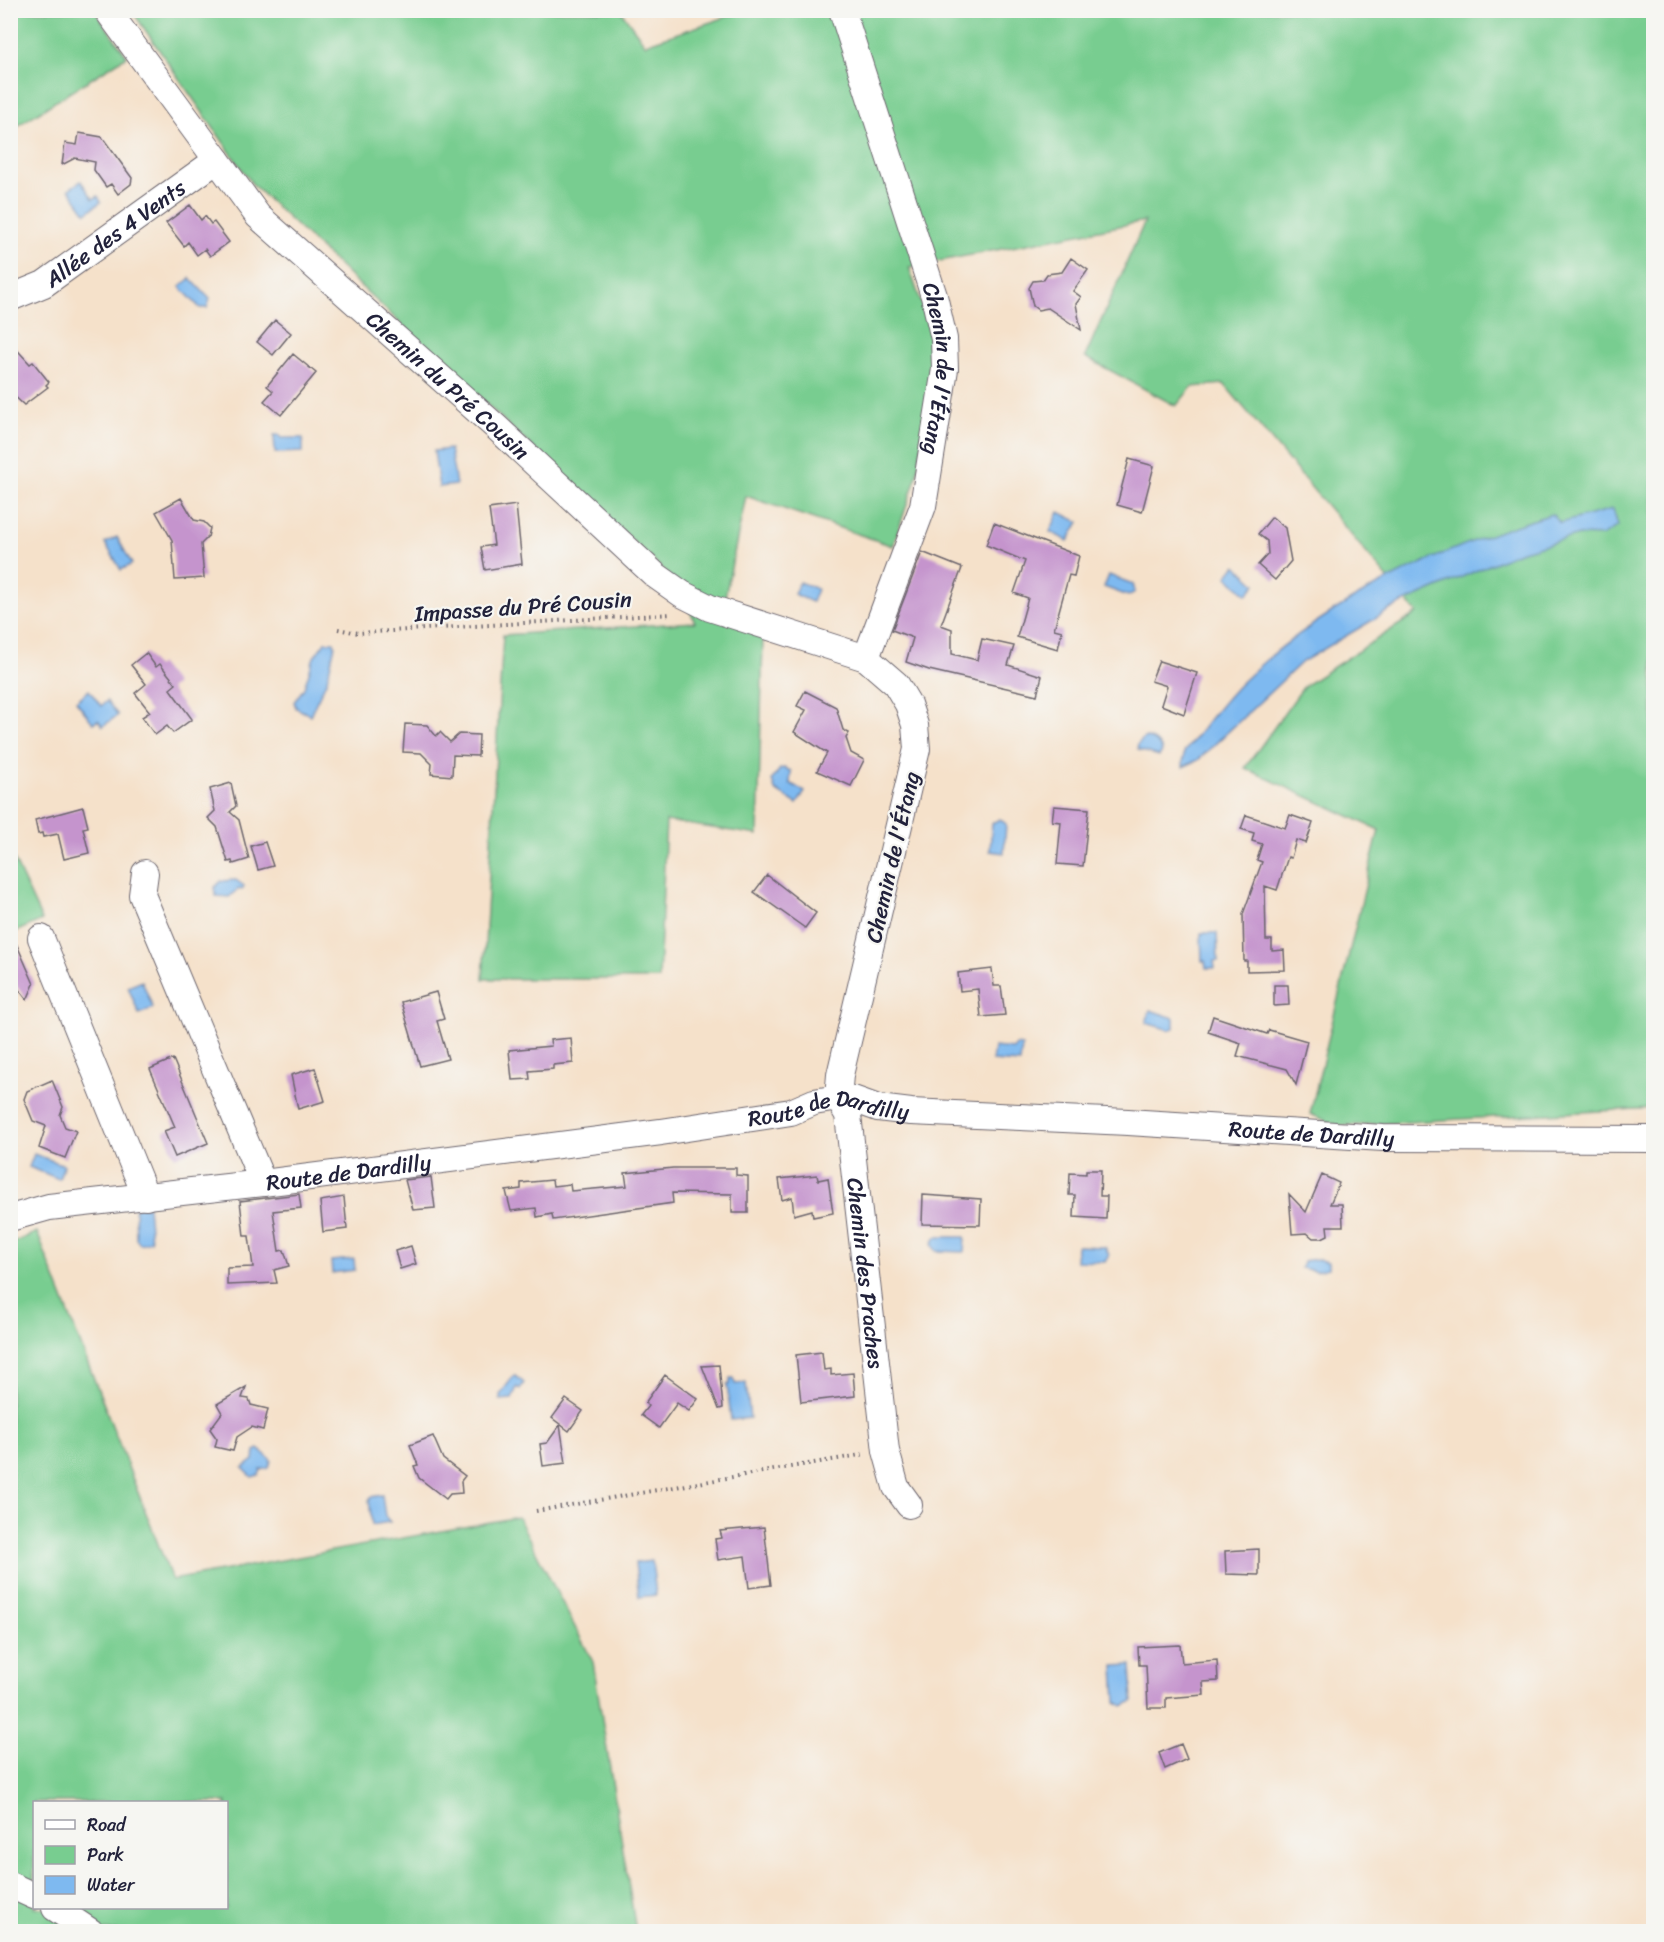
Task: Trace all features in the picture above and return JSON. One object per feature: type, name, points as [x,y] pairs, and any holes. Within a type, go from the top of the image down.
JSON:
[{"type":"street","name":"Chemin du Pré Cousin","points":[[107,10],[258,216],[496,427],[655,575],[682,594],[710,608],[866,658]]},
{"type":"street","name":"Chemin de l'Étang","points":[[838,1098],[840,1075],[917,749],[915,724],[908,704],[896,684],[866,658],[923,506],[945,369],[944,339],[934,296],[842,10]]},
{"type":"street","name":"Allée des 4 Vents","points":[[10,298],[44,284],[217,160]]},
{"type":"street","points":[[145,873],[142,895],[263,1183]]},
{"type":"street","points":[[41,938],[146,1197]]},
{"type":"street","name":"Route de Dardilly","points":[[10,1218],[49,1207],[263,1183],[661,1132],[791,1112],[814,1102],[838,1098],[853,1099],[878,1108],[911,1112],[1117,1121],[1383,1138],[1653,1139]]},
{"type":"street","name":"Chemin des Praches","points":[[838,1098],[848,1115],[886,1451],[896,1487],[909,1505]]},
{"type":"street","points":[[10,1885],[33,1896]]},
{"type":"street","points":[[56,1909],[91,1932]]},
{"type":"path","name":"Impasse du Pré Cousin","points":[[338,629],[358,633],[677,614]]},
{"type":"path","points":[[536,1510],[886,1451]]},
{"type":"green space","points":[[747,10],[1653,11],[1653,1108],[1339,1126],[1310,1114],[1379,830],[1245,768],[1304,686],[1417,613],[1224,384],[1192,387],[1176,406],[1085,357],[1145,221],[909,267],[936,346],[917,475],[893,546],[746,496],[721,616],[763,637],[758,835],[666,821],[659,979],[483,979],[503,635],[695,622],[677,583],[253,185],[132,11],[621,11],[645,44]]},
{"type":"green space","points":[[11,11],[95,11],[127,56],[11,130]]},
{"type":"green space","points":[[10,851],[42,920],[11,934],[10,934]]},
{"type":"green space","points":[[37,1232],[172,1580],[518,1517],[593,1662],[636,1931],[11,1931],[10,1244]]},
{"type":"water","points":[[81,181],[93,199],[98,196],[101,202],[86,213],[69,189]]},
{"type":"water","points":[[190,278],[210,299],[207,308],[200,308],[180,287]]},
{"type":"water","points":[[274,435],[280,435],[281,438],[303,438],[303,452],[275,453]]},
{"type":"water","points":[[450,449],[456,485],[439,487],[434,451]]},
{"type":"water","points":[[1613,509],[1618,526],[1602,536],[1579,535],[1519,552],[1398,605],[1302,662],[1198,760],[1183,767],[1184,752],[1245,679],[1313,625],[1350,601],[1429,560],[1511,527],[1552,514],[1560,523]]},
{"type":"water","points":[[1059,512],[1079,522],[1068,541],[1050,532]]},
{"type":"water","points":[[117,537],[132,564],[121,570],[105,543]]},
{"type":"water","points":[[1236,565],[1256,584],[1247,595],[1227,576]]},
{"type":"water","points":[[1109,575],[1133,584],[1135,592],[1128,596],[1104,587]]},
{"type":"water","points":[[799,582],[817,589],[812,602],[794,594]]},
{"type":"water","points":[[325,642],[334,642],[335,645],[327,680],[310,715],[296,708],[294,702],[304,688],[314,657]]},
{"type":"water","points":[[89,690],[101,706],[107,701],[118,715],[103,726],[98,720],[93,723],[76,701]]},
{"type":"water","points":[[1144,738],[1158,744],[1162,752],[1159,756],[1138,750],[1137,745]]},
{"type":"water","points":[[780,769],[791,771],[790,783],[805,792],[797,804],[775,790],[772,780]]},
{"type":"water","points":[[1000,819],[1006,824],[1004,853],[990,851],[992,823]]},
{"type":"water","points":[[236,880],[244,886],[242,890],[238,889],[229,897],[216,896],[214,888],[221,881]]},
{"type":"water","points":[[1201,933],[1217,933],[1218,961],[1214,961],[1215,968],[1206,968],[1205,961],[1202,961]]},
{"type":"water","points":[[142,981],[153,1008],[139,1014],[128,987]]},
{"type":"water","points":[[1150,1010],[1174,1018],[1174,1028],[1170,1030],[1146,1023]]},
{"type":"water","points":[[1016,1045],[1022,1046],[1020,1063],[992,1061],[994,1047],[1013,1049]]},
{"type":"water","points":[[34,1154],[64,1165],[59,1179],[29,1167]]},
{"type":"water","points":[[148,1206],[151,1241],[140,1244],[136,1239],[135,1208]]},
{"type":"water","points":[[936,1237],[965,1237],[964,1252],[936,1251],[932,1244]]},
{"type":"water","points":[[1077,1246],[1105,1247],[1109,1255],[1105,1262],[1076,1261]]},
{"type":"water","points":[[354,1259],[355,1270],[332,1273],[331,1261]]},
{"type":"water","points":[[1317,1259],[1328,1262],[1328,1268],[1316,1271],[1301,1268],[1303,1261]]},
{"type":"water","points":[[514,1375],[524,1383],[520,1389],[517,1387],[512,1399],[500,1400],[500,1395]]},
{"type":"water","points":[[730,1378],[734,1378],[735,1384],[746,1383],[750,1418],[731,1420],[727,1385],[730,1384]]},
{"type":"water","points":[[259,1449],[271,1460],[269,1468],[261,1470],[259,1475],[252,1477],[243,1468],[254,1460],[255,1451]]},
{"type":"water","points":[[382,1495],[385,1516],[390,1522],[372,1525],[369,1500],[371,1497]]},
{"type":"water","points":[[652,1561],[656,1595],[639,1597],[635,1563]]},
{"type":"water","points":[[1131,1665],[1133,1701],[1123,1706],[1116,1702],[1114,1666]]},
{"type":"building","points":[[79,133],[102,137],[132,178],[131,184],[118,194],[111,184],[106,187],[94,170],[95,162],[75,158],[62,165],[65,143],[77,145]]},
{"type":"building","points":[[190,205],[201,220],[205,216],[211,224],[214,222],[229,242],[210,256],[205,249],[197,255],[188,242],[184,246],[166,223]]},
{"type":"building","points":[[1071,258],[1088,270],[1073,291],[1081,297],[1076,304],[1081,330],[1048,308],[1038,310],[1033,306],[1029,288],[1033,281],[1043,280],[1047,274],[1062,272]]},
{"type":"building","points":[[275,320],[291,333],[273,355],[257,342]]},
{"type":"building","points":[[10,342],[30,364],[33,362],[49,382],[46,385],[48,387],[24,405],[10,392]]},
{"type":"building","points":[[293,354],[316,373],[281,415],[264,401],[273,391],[267,386]]},
{"type":"building","points":[[1129,459],[1154,466],[1142,512],[1117,505]]},
{"type":"building","points":[[181,498],[194,520],[204,522],[210,528],[208,537],[201,544],[204,578],[175,580],[172,540],[156,512]]},
{"type":"building","points":[[516,505],[522,564],[485,570],[481,547],[494,545],[489,509]]},
{"type":"building","points":[[1272,517],[1285,528],[1291,561],[1275,580],[1258,565],[1268,554],[1267,541],[1258,534]]},
{"type":"building","points":[[994,523],[1079,556],[1074,576],[1069,575],[1054,629],[1062,631],[1058,649],[1017,637],[1028,598],[1014,593],[1025,561],[986,545]]},
{"type":"building","points":[[922,552],[962,568],[941,625],[952,629],[952,654],[977,660],[982,639],[1014,646],[1008,665],[1042,676],[1037,695],[929,670],[906,662],[913,638],[892,630]]},
{"type":"building","points":[[146,653],[156,667],[160,664],[176,684],[170,689],[192,719],[173,733],[167,726],[155,735],[142,717],[150,712],[135,693],[146,684],[131,665]]},
{"type":"building","points":[[1159,661],[1197,673],[1184,714],[1161,705],[1167,686],[1151,681]]},
{"type":"building","points":[[805,691],[836,707],[843,730],[849,733],[846,738],[851,753],[864,760],[851,786],[817,771],[827,753],[794,732],[806,710],[797,706]]},
{"type":"building","points":[[405,724],[427,725],[436,736],[440,732],[450,742],[459,734],[479,735],[478,756],[453,755],[452,776],[431,774],[432,764],[421,753],[403,752]]},
{"type":"building","points":[[231,783],[236,806],[230,812],[239,820],[249,859],[233,864],[232,861],[228,862],[217,827],[208,818],[215,811],[210,789]]},
{"type":"building","points":[[1054,806],[1089,809],[1083,866],[1057,864],[1061,822],[1052,821]]},
{"type":"building","points":[[83,807],[88,827],[83,828],[89,853],[64,859],[58,834],[43,837],[42,833],[38,834],[35,820]]},
{"type":"building","points":[[1246,815],[1285,828],[1290,815],[1313,823],[1306,843],[1296,840],[1277,890],[1265,886],[1266,940],[1272,940],[1272,951],[1284,950],[1285,970],[1247,971],[1247,961],[1244,961],[1243,914],[1262,862],[1257,860],[1262,844],[1252,841],[1254,833],[1241,829]]},
{"type":"building","points":[[265,842],[273,866],[258,870],[251,846]]},
{"type":"building","points":[[767,875],[816,913],[805,928],[754,892]]},
{"type":"building","points":[[10,929],[34,984],[27,1000],[10,978]]},
{"type":"building","points":[[992,969],[994,986],[1001,986],[1005,1015],[981,1017],[978,989],[960,991],[958,973]]},
{"type":"building","points":[[1274,985],[1288,985],[1289,1005],[1274,1006]]},
{"type":"building","points":[[436,992],[444,1019],[437,1021],[448,1059],[420,1066],[401,1002]]},
{"type":"building","points":[[1213,1016],[1267,1034],[1269,1030],[1307,1041],[1296,1085],[1287,1069],[1237,1056],[1241,1043],[1208,1032]]},
{"type":"building","points":[[571,1038],[573,1063],[553,1065],[553,1069],[529,1071],[530,1079],[512,1080],[509,1050],[551,1046],[550,1040]]},
{"type":"building","points":[[173,1059],[208,1143],[175,1157],[164,1131],[175,1127],[150,1069]]},
{"type":"building","points":[[315,1068],[325,1101],[298,1109],[291,1075]]},
{"type":"building","points":[[52,1080],[63,1107],[60,1115],[65,1127],[76,1131],[65,1158],[39,1148],[46,1126],[33,1121],[24,1099],[27,1091]]},
{"type":"building","points":[[673,1168],[736,1168],[736,1175],[748,1176],[748,1213],[732,1213],[732,1194],[672,1193],[673,1203],[553,1220],[552,1214],[537,1217],[536,1208],[511,1211],[506,1191],[521,1189],[521,1183],[552,1180],[553,1186],[570,1184],[571,1191],[627,1186],[625,1173]]},
{"type":"building","points":[[1086,1170],[1101,1170],[1100,1196],[1107,1196],[1106,1219],[1074,1217],[1075,1195],[1069,1195],[1070,1173],[1086,1174]]},
{"type":"building","points":[[817,1175],[818,1180],[828,1178],[833,1213],[813,1217],[812,1210],[794,1215],[792,1197],[782,1200],[779,1179]]},
{"type":"building","points":[[1322,1175],[1339,1183],[1330,1204],[1342,1204],[1343,1226],[1327,1226],[1328,1235],[1322,1238],[1313,1238],[1307,1233],[1292,1234],[1289,1194],[1306,1212]]},
{"type":"building","points":[[431,1177],[435,1208],[413,1210],[405,1180]]},
{"type":"building","points":[[299,1194],[301,1208],[273,1211],[279,1251],[284,1250],[289,1266],[274,1270],[277,1283],[227,1285],[227,1268],[253,1267],[249,1236],[244,1236],[240,1201]]},
{"type":"building","points":[[923,1195],[981,1199],[980,1225],[922,1224]]},
{"type":"building","points":[[344,1197],[347,1229],[323,1232],[320,1201]]},
{"type":"building","points":[[411,1246],[416,1264],[400,1269],[395,1251]]},
{"type":"building","points":[[822,1352],[824,1370],[831,1369],[831,1375],[853,1373],[855,1396],[801,1402],[796,1355]]},
{"type":"building","points":[[719,1365],[723,1408],[719,1409],[702,1366]]},
{"type":"building","points":[[665,1375],[698,1399],[689,1411],[677,1403],[659,1428],[641,1415],[648,1406],[645,1403]]},
{"type":"building","points":[[246,1387],[242,1398],[249,1399],[251,1405],[268,1409],[263,1430],[252,1427],[237,1437],[233,1451],[215,1447],[217,1439],[210,1429],[222,1413],[217,1404]]},
{"type":"building","points":[[566,1399],[583,1411],[569,1431],[552,1418]]},
{"type":"building","points":[[560,1425],[566,1463],[543,1466],[540,1444],[547,1443]]},
{"type":"building","points":[[433,1436],[443,1459],[465,1476],[461,1481],[462,1493],[450,1494],[446,1499],[419,1478],[414,1466],[418,1465],[410,1445]]},
{"type":"building","points":[[764,1527],[771,1585],[749,1588],[745,1556],[718,1560],[715,1539],[722,1538],[720,1531]]},
{"type":"building","points":[[1259,1549],[1259,1575],[1226,1574],[1225,1551]]},
{"type":"building","points":[[1180,1645],[1182,1663],[1217,1660],[1218,1681],[1203,1682],[1204,1695],[1166,1698],[1166,1708],[1148,1708],[1146,1665],[1139,1665],[1138,1647]]},
{"type":"building","points":[[1181,1744],[1187,1759],[1165,1769],[1159,1753]]}]
